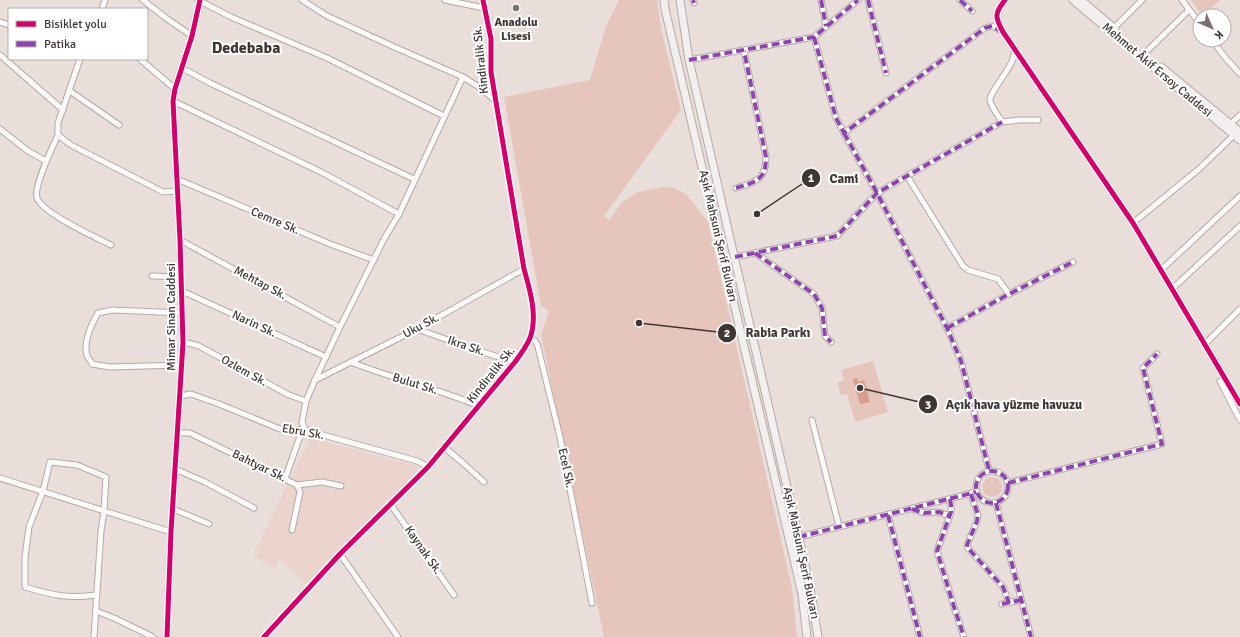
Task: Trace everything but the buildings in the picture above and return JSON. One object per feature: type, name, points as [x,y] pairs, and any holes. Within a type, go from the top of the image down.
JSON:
[{"type":"main road","name":"Aşık Mahsuni Şerif Bulvarı","points":[[664,0],[666,16],[802,594],[807,637]]},
{"type":"main road","name":"Aşık Mahsuni Şerif Bulvarı","points":[[680,0],[689,60],[799,537],[810,587],[818,637]]},
{"type":"main road","name":"Mehmet Âkif Ersoy Caddesi","points":[[1073,0],[1237,133],[1240,140]]},
{"type":"main road","name":"Mehmet Âkif Ersoy Caddesi","points":[[1082,0],[1228,126]]},
{"type":"street","points":[[143,0],[192,36]]},
{"type":"street","points":[[199,0],[263,31],[327,58],[444,116]]},
{"type":"street","name":"Mimar Sinan Caddesi","points":[[167,637],[171,532],[183,343],[180,240],[172,101],[192,36],[199,0]]},
{"type":"street","points":[[302,0],[327,16],[463,77],[479,87],[496,101]]},
{"type":"street","points":[[445,0],[484,8]]},
{"type":"street","name":"Kindiralik Sk.","points":[[264,637],[340,554],[428,467],[515,362],[525,348],[530,337],[532,320],[531,296],[524,269],[491,72],[491,39],[483,0]]},
{"type":"street","points":[[821,0],[826,26]]},
{"type":"street","points":[[689,60],[814,37],[858,0]]},
{"type":"street","points":[[868,0],[886,73]]},
{"type":"street","points":[[960,0],[972,11]]},
{"type":"street","points":[[1005,0],[998,10],[996,21],[1133,223],[1239,401]]},
{"type":"street","points":[[1114,28],[1142,0]]},
{"type":"street","points":[[1182,0],[1192,14]]},
{"type":"street","points":[[1144,54],[1189,10]]},
{"type":"street","points":[[844,133],[985,28],[992,26],[1003,32]]},
{"type":"street","points":[[814,37],[836,118],[947,328],[961,361],[989,470]]},
{"type":"street","points":[[1218,48],[1240,74]]},
{"type":"street","points":[[1002,122],[990,102],[989,97],[1013,60],[1015,50]]},
{"type":"street","points":[[736,188],[754,182],[763,175],[766,167],[766,157],[744,51]]},
{"type":"street","points":[[0,55],[63,110]]},
{"type":"street","points":[[80,60],[58,123],[58,135],[46,161],[36,190],[36,197],[40,204],[61,219],[111,245]]},
{"type":"street","points":[[141,60],[175,90]]},
{"type":"street","points":[[182,68],[210,83],[414,179]]},
{"type":"street","points":[[479,87],[487,84],[491,72]]},
{"type":"street","points":[[285,479],[299,439],[305,430],[302,422],[306,401],[315,380],[384,239],[399,214],[414,179],[463,77]]},
{"type":"street","points":[[70,91],[119,125]]},
{"type":"street","points":[[172,101],[321,172],[399,214]]},
{"type":"street","points":[[1228,126],[1240,116]]},
{"type":"street","points":[[735,257],[837,236],[877,193],[906,176],[1002,122],[1038,120]]},
{"type":"street","points":[[0,129],[28,151],[46,161]]},
{"type":"street","points":[[1133,223],[1199,170],[1237,133]]},
{"type":"street","points":[[58,135],[71,145],[163,192],[177,191]]},
{"type":"street","points":[[906,176],[963,266],[968,270],[998,279],[1009,294]]},
{"type":"street","name":"Cemre Sk.","points":[[176,179],[330,244],[374,260]]},
{"type":"street","points":[[1160,270],[1240,196]]},
{"type":"street","points":[[1172,289],[1240,226]]},
{"type":"street","name":"Mehtap Sk.","points":[[180,240],[340,327]]},
{"type":"street","points":[[755,253],[814,294],[822,308],[825,336],[831,342]]},
{"type":"street","points":[[947,328],[1009,294],[1073,262]]},
{"type":"street","name":"Uku Sk.","points":[[315,380],[417,329],[524,269]]},
{"type":"street","points":[[152,276],[181,277]]},
{"type":"street","name":"Narin Sk.","points":[[182,291],[326,357]]},
{"type":"street","points":[[1205,344],[1240,309]]},
{"type":"street","points":[[182,313],[113,310],[98,313],[91,326],[87,343],[87,356],[92,364],[110,367],[182,365]]},
{"type":"street","name":"Ikra Sk.","points":[[417,329],[515,362]]},
{"type":"street","name":"Ecel Sk.","points":[[530,337],[536,342],[538,347],[560,437],[592,603]]},
{"type":"street","name":"Ozlem Sk.","points":[[183,343],[199,346],[289,395],[306,401]]},
{"type":"street","points":[[1008,483],[1162,444],[1143,368],[1157,354]]},
{"type":"street","name":"Bulut Sk.","points":[[351,362],[375,372],[458,397],[479,406]]},
{"type":"street","points":[[1220,381],[1240,420]]},
{"type":"street","name":"Ebru Sk.","points":[[180,396],[191,394],[280,429],[305,430],[417,461],[428,467]]},
{"type":"street","points":[[812,420],[839,526]]},
{"type":"street","name":"Bahtyar Sk.","points":[[177,433],[190,433],[298,485],[300,492],[292,530]]},
{"type":"street","points":[[444,447],[484,482]]},
{"type":"street","points":[[94,637],[106,477],[77,465],[50,462],[43,491],[29,527],[25,557],[25,587],[57,596],[81,597],[96,595]]},
{"type":"street","points":[[175,469],[206,482],[254,508]]},
{"type":"street","points":[[974,493],[984,502],[996,503],[1001,501],[1007,494],[1008,483],[1005,477],[1001,473],[989,470]]},
{"type":"street","points":[[989,470],[978,478],[974,493],[978,515],[967,545],[1003,587],[1009,603]]},
{"type":"street","points":[[0,478],[171,532]]},
{"type":"street","points":[[298,485],[322,482],[341,486]]},
{"type":"street","points":[[799,537],[839,526],[888,516],[974,493]]},
{"type":"street","points":[[950,499],[952,505],[950,516],[937,551],[964,637]]},
{"type":"street","points":[[996,503],[1031,637]]},
{"type":"street","name":"Kaynak Sk.","points":[[391,505],[454,595]]},
{"type":"street","points":[[173,509],[209,524]]},
{"type":"street","points":[[912,509],[924,513],[939,512],[950,516]]},
{"type":"street","points":[[888,516],[920,637]]},
{"type":"street","points":[[340,554],[398,637]]},
{"type":"street","points":[[1002,604],[1021,600]]},
{"type":"street","points":[[96,611],[153,637]]},
{"type":"shaded area","points":[[619,0],[657,0],[661,29],[681,110],[604,216],[609,220],[622,202],[638,192],[663,187],[674,188],[686,194],[708,222],[792,588],[797,637],[604,637],[541,335],[549,311],[541,306],[504,97],[590,80],[606,26]]},
{"type":"shaded area","points":[[1191,0],[1220,0],[1211,8],[1196,8]]},
{"type":"shaded area","points":[[873,361],[888,412],[855,422],[847,394],[841,395],[837,383],[844,380],[841,370]]},
{"type":"shaded area","points":[[857,378],[858,382],[864,380],[870,402],[860,404],[853,379]]},
{"type":"shaded area","points":[[310,438],[417,466],[418,473],[306,584],[280,559],[274,568],[253,555]]},
{"type":"shaded area","points":[[992,477],[999,480],[1002,487],[999,494],[992,497],[985,494],[982,487],[985,480]]},
{"type":"marked path","points":[[821,0],[826,26]]},
{"type":"marked path","points":[[689,60],[814,37],[858,0]]},
{"type":"marked path","points":[[868,0],[886,73]]},
{"type":"marked path","points":[[960,0],[972,11]]},
{"type":"marked path","points":[[814,37],[836,118],[844,133],[985,28],[992,26],[1002,32]]},
{"type":"marked path","points":[[736,188],[754,182],[758,179],[762,175],[766,165],[766,157],[744,51]]},
{"type":"marked path","points":[[735,257],[837,236],[877,193],[1002,122]]},
{"type":"marked path","points":[[844,133],[947,328],[961,361],[989,470]]},
{"type":"marked path","points":[[755,253],[814,294],[822,308],[825,336],[831,342]]},
{"type":"marked path","points":[[947,328],[1009,294],[1073,262]]},
{"type":"marked path","points":[[1008,483],[1162,444],[1143,368],[1157,354]]},
{"type":"marked path","points":[[989,471],[995,471],[1004,475],[1008,487],[1004,499],[995,503],[989,503],[980,499],[976,490],[976,484],[980,475],[989,471]]},
{"type":"marked path","points":[[799,537],[976,492]]},
{"type":"marked path","points":[[971,494],[978,515],[967,547],[1003,587],[1009,603]]},
{"type":"marked path","points":[[950,499],[951,512],[937,551],[964,637]]},
{"type":"marked path","points":[[996,503],[1031,637]]},
{"type":"marked path","points":[[912,509],[924,513],[939,512],[950,516]]},
{"type":"marked path","points":[[888,515],[920,637]]},
{"type":"marked path","points":[[1002,604],[1021,600]]},
{"type":"cycle path","points":[[167,637],[171,532],[183,343],[180,240],[173,101],[175,89],[192,36],[200,0]]},
{"type":"cycle path","points":[[264,637],[340,554],[428,467],[515,362],[530,338],[533,321],[532,303],[524,269],[491,72],[491,39],[483,0]]},
{"type":"cycle path","points":[[1005,0],[997,12],[998,23],[1003,32],[1133,223],[1240,404]]},
{"type":"place","name":"Anadolu Lisesi","points":[[516,8]]},
{"type":"place","name":"Cami","points":[[757,214]]},
{"type":"place","name":"Rabia Parkı","points":[[639,323]]},
{"type":"place","name":"Açık hava yüzme havuzu","points":[[860,388]]},
{"type":"district","name":"Dedebaba","points":[[246,48]]}]
